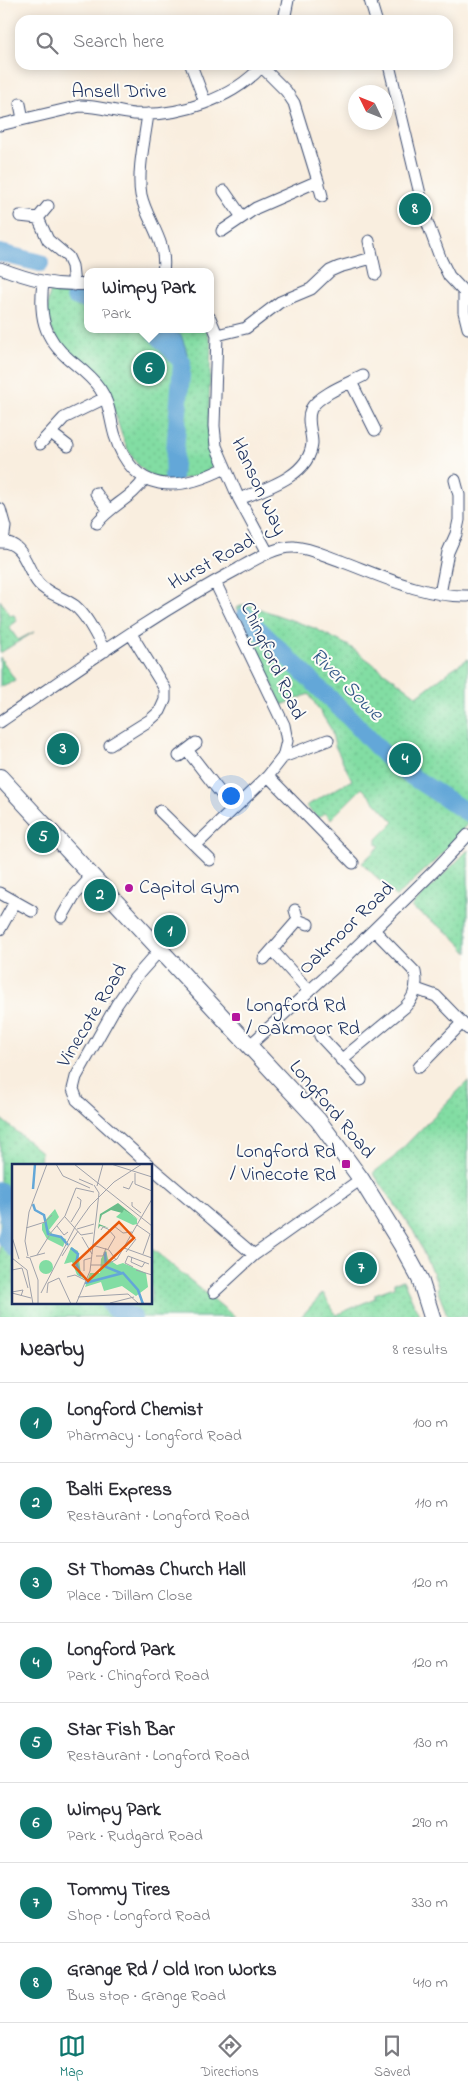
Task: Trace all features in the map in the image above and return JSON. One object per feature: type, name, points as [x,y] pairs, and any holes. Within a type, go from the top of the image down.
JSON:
[{"type":"main road","name":"Longford Road","points":[[1,781],[318,1120],[361,1180],[420,1280],[432,1317]]},
{"type":"street","points":[[285,15],[288,0]]},
{"type":"street","points":[[370,0],[374,15]]},
{"type":"street","points":[[194,70],[205,102]]},
{"type":"street","name":"Ansell Drive","points":[[0,126],[80,106],[94,106],[133,114],[168,112],[205,102],[241,84],[257,70]]},
{"type":"street","points":[[266,70],[286,91],[294,103],[322,196]]},
{"type":"street","points":[[389,70],[426,219],[449,276],[466,291],[464,312],[468,328]]},
{"type":"street","points":[[20,104],[23,119]]},
{"type":"street","points":[[148,114],[140,178],[141,192],[147,214],[161,242],[163,268]]},
{"type":"street","points":[[222,231],[256,208],[318,181]]},
{"type":"street","points":[[224,191],[242,217]]},
{"type":"street","points":[[38,218],[48,206]]},
{"type":"street","points":[[20,216],[38,218]]},
{"type":"street","points":[[38,218],[48,240],[68,256],[72,266],[74,285]]},
{"type":"street","points":[[369,242],[376,274]]},
{"type":"street","points":[[217,335],[246,328],[280,302],[311,289],[330,271],[372,258]]},
{"type":"street","points":[[0,268],[43,282],[84,284]]},
{"type":"street","points":[[43,282],[41,312],[49,335],[60,351],[93,380],[105,398],[120,450],[132,467],[146,478],[157,483],[175,486],[201,480],[225,468]]},
{"type":"street","name":"Hanson Way","points":[[214,328],[217,335],[214,436],[225,468],[239,499],[268,553]]},
{"type":"street","points":[[239,499],[265,489],[300,469],[309,457],[312,445],[309,421],[312,408],[320,398],[363,376]]},
{"type":"street","points":[[351,382],[375,430]]},
{"type":"street","points":[[40,444],[64,418],[105,398]]},
{"type":"street","points":[[51,432],[68,446]]},
{"type":"street","points":[[97,523],[110,510],[134,493],[146,478]]},
{"type":"street","points":[[440,594],[448,552],[456,534],[463,493],[455,480]]},
{"type":"street","points":[[96,493],[110,510]]},
{"type":"street","points":[[0,509],[5,527],[2,541],[16,546],[22,552],[33,576],[44,588],[57,598],[68,602],[82,612],[105,650]]},
{"type":"street","name":"Hurst Road","points":[[0,722],[158,615],[268,553],[293,546],[313,550],[403,583],[440,594],[468,596]]},
{"type":"street","name":"Chingford Road","points":[[215,582],[284,725],[287,741],[283,757]]},
{"type":"street","points":[[110,745],[160,712],[165,700],[165,688],[131,634]]},
{"type":"street","points":[[196,846],[268,776],[283,757],[328,740]]},
{"type":"street","points":[[187,750],[233,809]]},
{"type":"street","points":[[268,776],[353,863]]},
{"type":"street","points":[[160,811],[210,860]]},
{"type":"street","name":"Oakmoor Road","points":[[249,1046],[374,930],[468,835]]},
{"type":"street","points":[[62,917],[74,896],[91,877]]},
{"type":"street","points":[[0,893],[32,911]]},
{"type":"street","points":[[0,928],[15,902]]},
{"type":"street","points":[[264,959],[300,918]]},
{"type":"street","points":[[341,1060],[411,1002],[416,989],[415,972],[374,930]]},
{"type":"street","name":"Vinecote Road","points":[[148,1164],[77,1100],[73,1089],[76,1077],[116,1006],[135,978],[160,950]]},
{"type":"street","points":[[272,950],[309,991]]},
{"type":"street","points":[[416,989],[436,996],[465,1026],[419,1067]]},
{"type":"street","points":[[320,1036],[361,1080]]},
{"type":"street","name":"Vinecote Road","points":[[152,1168],[254,1255]]},
{"type":"street","points":[[214,1292],[254,1255],[361,1180]]},
{"type":"green space","points":[[84,288],[84,333],[207,333],[211,344],[208,440],[214,464],[210,468],[211,471],[196,476],[171,480],[155,478],[138,465],[125,443],[109,395],[103,383],[56,338],[48,316],[51,290]]},
{"type":"green space","points":[[0,600],[10,615],[14,615],[17,621],[9,627],[18,640],[34,632],[0,653]]},
{"type":"green space","points":[[246,604],[314,628],[349,646],[417,696],[468,659],[468,823],[440,856],[396,897],[362,863],[380,846],[377,844],[377,839],[394,822],[362,788],[331,819],[325,813],[318,818],[306,806],[352,780],[335,746],[331,729],[309,694],[282,705],[236,608]]},
{"type":"green space","points":[[0,657],[15,680],[0,687]]},
{"type":"green space","points":[[468,850],[468,953],[449,933],[411,907]]},
{"type":"green space","points":[[468,1081],[468,1317],[448,1317],[437,1289],[438,1286],[433,1272],[414,1232],[373,1173],[393,1158]]},
{"type":"green space","points":[[0,1118],[41,1152],[40,1164],[12,1164],[12,1304],[152,1304],[152,1249],[235,1317],[0,1317]]},
{"type":"green space","points":[[403,1280],[420,1317],[301,1317],[323,1293],[336,1315],[375,1298],[375,1294],[394,1287],[394,1283]]},
{"type":"water","points":[[168,333],[176,333],[181,335],[188,360],[188,365],[180,385],[171,357]]},
{"type":"waterway","name":"River Sowe","points":[[0,253],[40,263]]},
{"type":"waterway","name":"River Sowe","points":[[75,296],[84,299]]},
{"type":"waterway","name":"River Sowe","points":[[156,333],[182,362],[173,477]]},
{"type":"waterway","name":"River Sowe","points":[[245,616],[345,713],[394,765],[468,813]]},
{"type":"waterway","name":"River Sowe","points":[[0,1191],[3,1195],[10,1224],[6,1238],[12,1246]]},
{"type":"waterway","name":"River Sowe","points":[[110,1304],[113,1308],[133,1317]]},
{"type":"place","name":"Grange Rd / Old Iron Works","points":[[415,209]]},
{"type":"place","name":"Wimpy Park","points":[[149,368]]},
{"type":"place","name":"St Thomas Church Hall","points":[[63,749]]},
{"type":"place","name":"Longford Park","points":[[405,759]]},
{"type":"place","name":"Star Fish Bar","points":[[43,837]]},
{"type":"place","name":"Capitol Gym","points":[[129,888]]},
{"type":"place","name":"Balti Express","points":[[100,895]]},
{"type":"place","name":"Longford Chemist","points":[[170,931]]},
{"type":"place","name":"Longford Rd / Oakmoor Rd","points":[[236,1017]]},
{"type":"place","name":"Longford Rd / Vinecote Rd","points":[[346,1164]]},
{"type":"place","name":"Tommy Tires","points":[[361,1268]]}]
